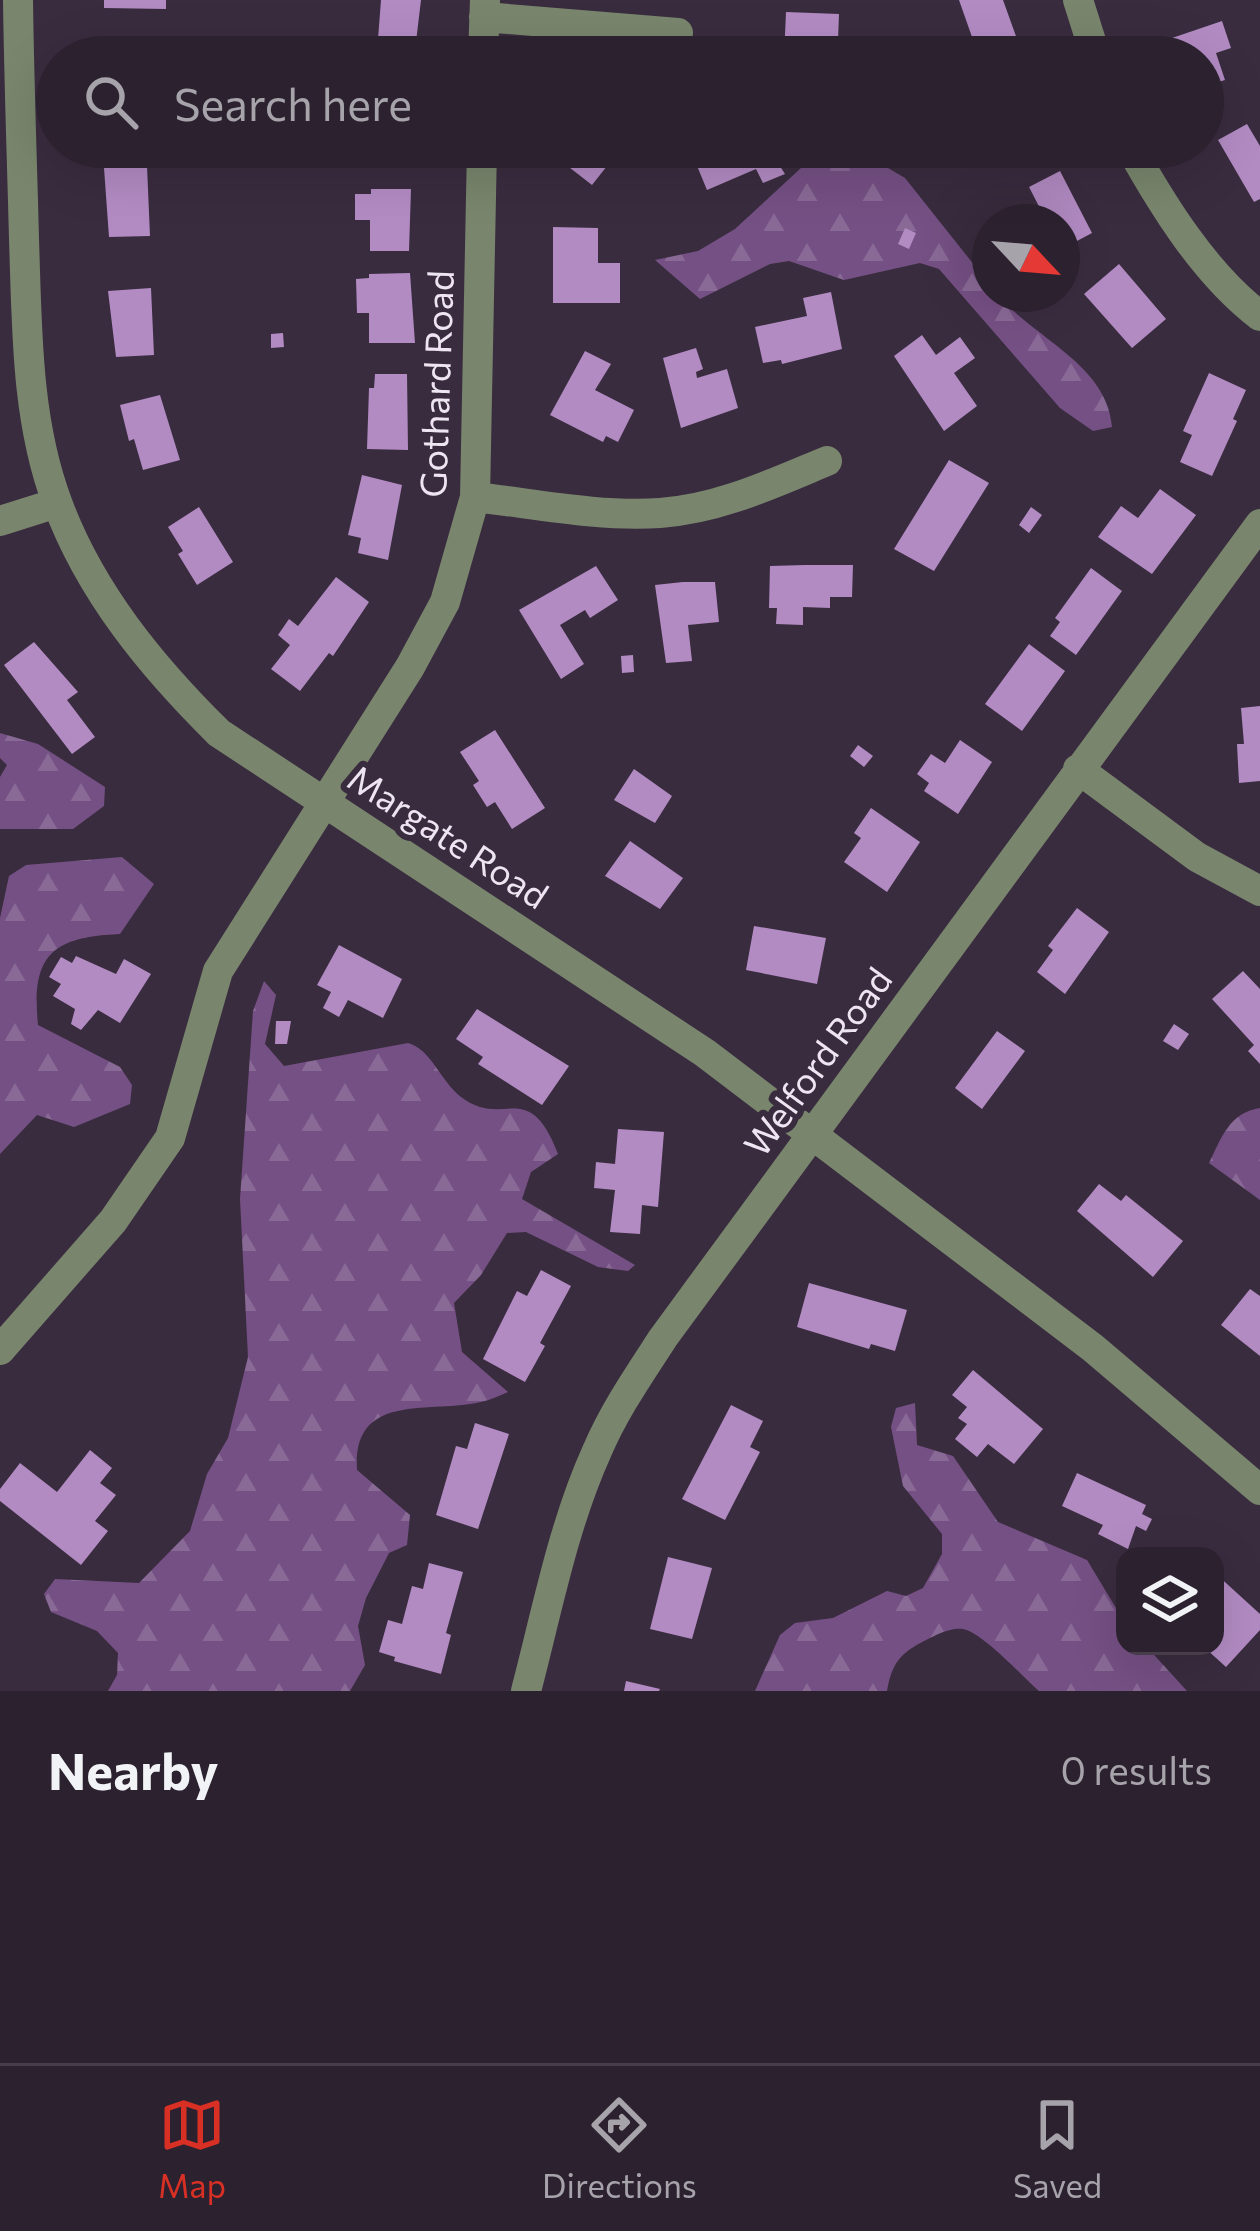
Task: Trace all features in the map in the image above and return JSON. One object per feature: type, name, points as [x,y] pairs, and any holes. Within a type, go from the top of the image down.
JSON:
[{"type":"street","name":"Margate Road","points":[[18,0],[27,346],[39,436],[57,503],[91,572],[132,638],[176,691],[219,734],[587,973],[815,1134],[1094,1348],[1260,1490]]},
{"type":"street","points":[[1078,0],[1089,36]]},
{"type":"street","points":[[485,8],[678,33]]},
{"type":"street","name":"Gothard Road","points":[[0,1350],[113,1221],[170,1138],[218,971],[326,805],[445,602],[475,496],[482,168]]},
{"type":"street","points":[[1142,168],[1162,203],[1206,259],[1260,316]]},
{"type":"street","points":[[475,496],[616,513],[662,513],[754,492],[827,461]]},
{"type":"street","points":[[0,521],[57,503]]},
{"type":"street","name":"Welford Road","points":[[526,1691],[596,1451],[663,1338],[1260,524]]},
{"type":"street","points":[[1078,769],[1197,856],[1260,891]]},
{"type":"green space","points":[[801,168],[888,168],[905,178],[972,262],[972,307],[939,269],[920,263],[844,280],[789,261],[770,264],[700,299],[655,260],[698,251],[735,229]]},
{"type":"green space","points":[[976,312],[1014,312],[1066,354],[1097,386],[1112,427],[1093,431],[1060,408]]},
{"type":"green space","points":[[0,733],[38,744],[105,787],[104,806],[73,829],[0,829],[0,777],[7,765],[0,758]]},
{"type":"green space","points":[[122,857],[154,884],[120,934],[78,940],[51,954],[38,982],[37,1001],[38,1025],[120,1067],[132,1085],[130,1104],[74,1127],[37,1115],[0,1154],[0,918],[9,876],[26,865]]},
{"type":"green space","points":[[264,981],[276,995],[265,1044],[284,1066],[408,1043],[476,1106],[525,1110],[536,1117],[558,1154],[531,1172],[522,1199],[635,1265],[628,1271],[598,1267],[526,1232],[507,1233],[481,1275],[454,1303],[462,1352],[508,1392],[481,1402],[398,1411],[367,1428],[359,1445],[357,1470],[410,1515],[407,1545],[389,1553],[366,1598],[358,1626],[365,1665],[350,1691],[108,1691],[117,1675],[118,1653],[97,1631],[51,1612],[44,1594],[55,1579],[139,1583],[190,1531],[207,1474],[228,1438],[248,1357],[240,1199],[253,1011]]},
{"type":"green space","points":[[1260,1108],[1260,1200],[1209,1163],[1234,1121]]},
{"type":"green space","points":[[915,1403],[917,1445],[953,1456],[998,1522],[1087,1560],[1116,1608],[1116,1655],[1154,1655],[1187,1691],[1039,1691],[981,1638],[958,1629],[934,1636],[904,1654],[887,1691],[755,1691],[780,1635],[795,1623],[833,1618],[887,1591],[906,1596],[923,1588],[942,1554],[942,1534],[903,1486],[891,1427],[896,1408]]},
{"type":"building","points":[[104,0],[166,0],[166,9],[104,8]]},
{"type":"building","points":[[381,0],[421,0],[417,36],[378,36]]},
{"type":"building","points":[[959,0],[1003,0],[1016,36],[972,36]]},
{"type":"building","points":[[786,12],[839,14],[838,36],[785,36]]},
{"type":"building","points":[[1222,21],[1231,48],[1224,50],[1224,36],[1178,36]]},
{"type":"building","points":[[1247,124],[1260,146],[1260,199],[1254,202],[1224,150],[1224,137]]},
{"type":"building","points":[[104,168],[147,168],[150,236],[109,237]]},
{"type":"building","points":[[570,168],[605,168],[592,185]]},
{"type":"building","points":[[698,168],[781,168],[785,174],[763,183],[756,169],[707,190]]},
{"type":"building","points":[[1060,171],[1077,204],[1038,204],[1029,187]]},
{"type":"building","points":[[371,189],[411,189],[409,251],[370,251],[370,220],[355,220],[355,194],[371,194]]},
{"type":"building","points":[[1080,210],[1092,233],[1080,239]]},
{"type":"building","points":[[553,227],[598,228],[598,263],[620,263],[620,303],[553,303]]},
{"type":"building","points":[[905,228],[916,233],[909,249],[898,244]]},
{"type":"building","points":[[1119,264],[1166,319],[1132,348],[1084,294]]},
{"type":"building","points":[[410,273],[415,343],[369,343],[369,313],[357,313],[356,279]]},
{"type":"building","points":[[151,288],[154,355],[116,357],[108,291]]},
{"type":"building","points":[[831,292],[842,349],[782,364],[781,360],[763,363],[755,327],[807,316],[803,298]]},
{"type":"building","points":[[283,333],[284,347],[271,348],[271,334]]},
{"type":"building","points":[[922,335],[936,355],[960,337],[975,358],[954,373],[977,406],[944,431],[894,356]]},
{"type":"building","points":[[696,348],[703,369],[696,372],[697,378],[727,369],[738,408],[681,428],[663,358]]},
{"type":"building","points":[[585,351],[611,364],[595,390],[634,410],[618,442],[606,436],[603,442],[550,415]]},
{"type":"building","points":[[1209,373],[1246,390],[1212,476],[1180,462],[1192,435],[1183,431]]},
{"type":"building","points":[[375,374],[407,374],[408,450],[367,449],[369,388],[374,388]]},
{"type":"building","points":[[160,395],[180,460],[143,470],[120,405]]},
{"type":"building","points":[[949,460],[989,483],[934,571],[894,549]]},
{"type":"building","points":[[362,475],[402,485],[388,560],[358,553],[361,538],[348,535]]},
{"type":"building","points":[[1160,489],[1196,515],[1152,574],[1098,537],[1121,506],[1138,518]]},
{"type":"building","points":[[199,507],[233,562],[197,585],[168,527]]},
{"type":"building","points":[[1031,507],[1042,515],[1029,533],[1019,525]]},
{"type":"building","points":[[853,565],[852,597],[830,597],[830,608],[803,607],[803,625],[776,624],[777,608],[769,608],[770,566]]},
{"type":"building","points":[[596,566],[618,600],[590,618],[585,610],[560,625],[584,664],[561,679],[519,610]]},
{"type":"building","points":[[1091,568],[1122,591],[1076,655],[1050,636],[1060,622],[1055,618]]},
{"type":"building","points":[[336,577],[369,602],[333,656],[329,653],[300,691],[271,669],[290,645],[278,635],[289,619],[298,626]]},
{"type":"building","points":[[715,582],[719,622],[688,625],[692,661],[666,663],[655,585]]},
{"type":"building","points":[[34,642],[78,692],[67,700],[95,737],[72,754],[4,665]]},
{"type":"building","points":[[1029,644],[1065,671],[1022,731],[985,704]]},
{"type":"building","points":[[633,655],[634,672],[622,673],[621,656]]},
{"type":"building","points":[[1260,706],[1260,781],[1239,783],[1237,744],[1244,744],[1241,708]]},
{"type":"building","points":[[495,730],[545,808],[512,829],[495,802],[487,807],[473,785],[479,781],[460,752]]},
{"type":"building","points":[[960,740],[992,762],[958,814],[924,791],[929,783],[917,774],[931,754],[945,763]]},
{"type":"building","points":[[858,745],[873,756],[864,767],[850,756]]},
{"type":"building","points":[[634,769],[672,796],[655,823],[614,800]]},
{"type":"building","points":[[871,808],[920,842],[887,892],[844,862],[861,838],[854,833]]},
{"type":"building","points":[[630,841],[683,878],[660,909],[605,876]]},
{"type":"building","points":[[1077,908],[1109,932],[1065,994],[1037,972],[1053,950],[1048,946]]},
{"type":"building","points":[[754,926],[826,938],[817,984],[746,970]]},
{"type":"building","points":[[339,945],[402,979],[383,1018],[348,1000],[339,1017],[323,1008],[331,992],[317,985]]},
{"type":"building","points":[[76,956],[116,974],[124,959],[151,974],[120,1023],[98,1010],[81,1030],[71,1024],[75,1009],[53,996],[61,984],[49,977],[61,957],[72,963]]},
{"type":"building","points":[[1243,971],[1260,989],[1260,1064],[1248,1051],[1254,1045],[1212,999]]},
{"type":"building","points":[[477,1009],[569,1066],[542,1105],[478,1064],[483,1057],[456,1039]]},
{"type":"building","points":[[276,1021],[291,1021],[287,1044],[275,1044]]},
{"type":"building","points":[[1174,1024],[1189,1034],[1178,1050],[1163,1041]]},
{"type":"building","points":[[997,1031],[1025,1051],[982,1109],[955,1088]]},
{"type":"building","points":[[618,1129],[664,1132],[658,1207],[642,1205],[640,1234],[610,1232],[615,1190],[594,1188],[596,1162],[615,1164]]},
{"type":"building","points":[[1099,1184],[1121,1201],[1126,1195],[1183,1241],[1153,1277],[1077,1211]]},
{"type":"building","points":[[541,1270],[571,1286],[525,1382],[483,1359],[517,1291],[527,1296]]},
{"type":"building","points":[[809,1283],[907,1310],[895,1351],[871,1344],[869,1349],[797,1327]]},
{"type":"building","points":[[1250,1289],[1260,1296],[1260,1356],[1221,1325]]},
{"type":"building","points":[[973,1370],[1043,1429],[1014,1464],[988,1444],[977,1457],[955,1439],[967,1424],[958,1418],[967,1407],[952,1395]]},
{"type":"building","points":[[731,1405],[763,1421],[750,1447],[760,1452],[725,1520],[682,1499]]},
{"type":"building","points":[[475,1423],[509,1434],[478,1529],[436,1515],[456,1446],[467,1449]]},
{"type":"building","points":[[90,1450],[112,1468],[100,1483],[116,1495],[95,1521],[108,1531],[81,1565],[0,1501],[0,1489],[20,1463],[57,1492]]},
{"type":"building","points":[[1077,1473],[1146,1505],[1142,1514],[1152,1519],[1146,1531],[1136,1526],[1129,1547],[1124,1547],[1098,1534],[1103,1525],[1062,1506]]},
{"type":"building","points":[[668,1557],[712,1568],[692,1639],[650,1629]]},
{"type":"building","points":[[429,1563],[463,1572],[446,1633],[451,1635],[441,1674],[379,1652],[388,1620],[402,1624],[412,1586],[423,1589]]},
{"type":"building","points":[[1224,1581],[1260,1614],[1260,1630],[1226,1667],[1213,1655],[1224,1655]]},
{"type":"building","points":[[626,1681],[660,1689],[624,1691]]}]
